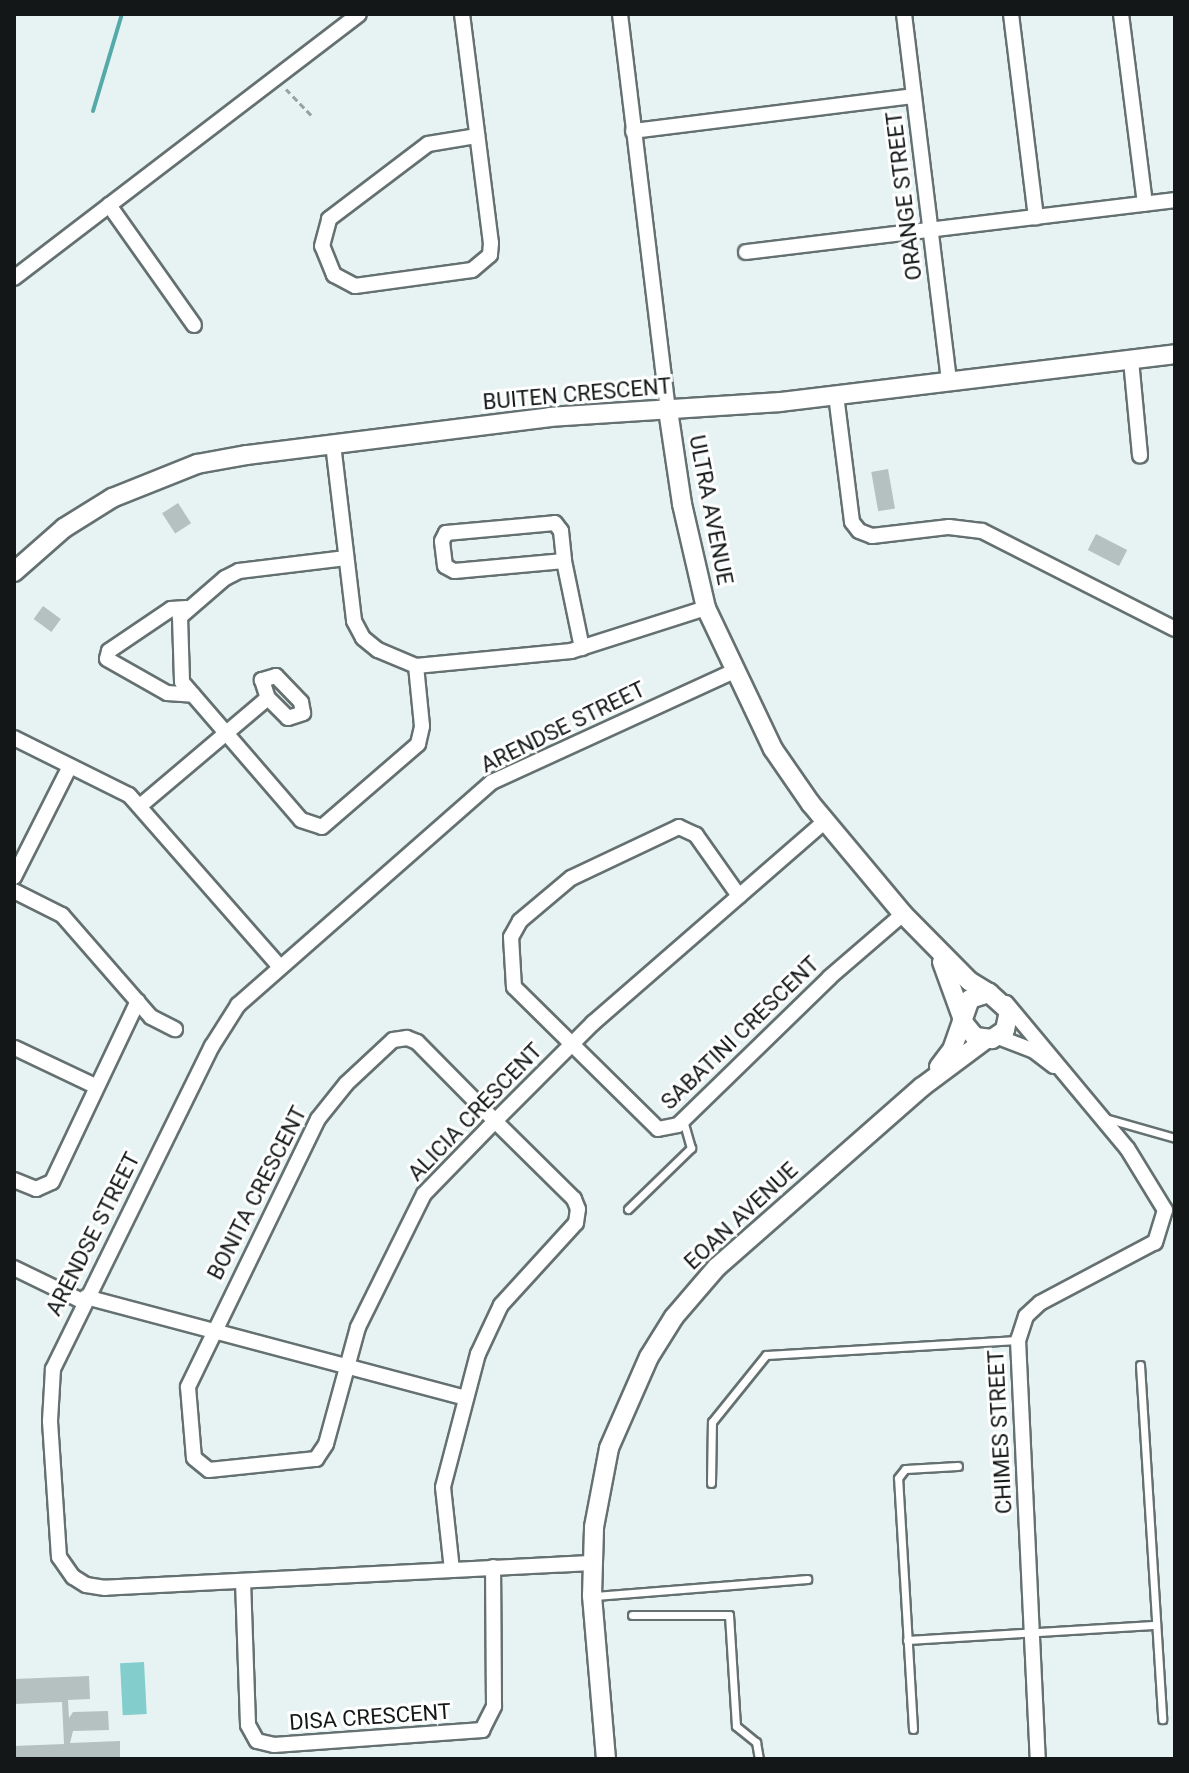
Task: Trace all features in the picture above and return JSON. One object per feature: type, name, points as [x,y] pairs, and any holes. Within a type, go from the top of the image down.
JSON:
[{"type":"street","points":[[14,278],[359,14]]},
{"type":"street","points":[[462,14],[491,243],[483,265],[355,286],[334,275],[322,246],[329,219],[428,144],[477,136]]},
{"type":"street","name":"ULTRA AVENUE","points":[[620,14],[668,410],[682,504],[706,608],[732,672],[773,749],[825,821],[933,946],[997,998]]},
{"type":"street","points":[[904,14],[914,96]]},
{"type":"street","points":[[1011,14],[1036,217]]},
{"type":"street","points":[[1121,14],[1145,203]]},
{"type":"street","name":"ORANGE STREET","points":[[633,131],[914,96],[949,382]]},
{"type":"street","points":[[746,252],[1175,200]]},
{"type":"street","points":[[109,205],[194,325]]},
{"type":"street","name":"BUITEN CRESCENT","points":[[14,572],[64,528],[160,476],[247,455],[550,417],[836,395],[1175,354]]},
{"type":"street","points":[[1131,360],[1140,456]]},
{"type":"street","points":[[836,395],[852,522],[863,534],[949,527],[982,531],[1175,629]]},
{"type":"street","points":[[333,444],[346,558],[359,633],[372,647],[416,666],[582,648],[706,608]]},
{"type":"street","points":[[564,561],[450,570],[444,563],[442,538],[450,532],[555,523],[561,531],[582,648]]},
{"type":"street","points":[[346,558],[235,573],[186,608],[179,621],[179,670],[193,695],[301,820],[327,825],[418,744],[422,726],[416,666]]},
{"type":"street","points":[[186,608],[171,609],[109,651],[107,659],[167,693],[193,695]]},
{"type":"street","name":"ARENDSE STREET","points":[[591,1563],[105,1588],[86,1585],[64,1568],[54,1504],[50,1392],[59,1351],[218,1035],[238,1005],[492,782],[732,672]]},
{"type":"street","points":[[140,806],[268,698]]},
{"type":"street","points":[[14,738],[140,806],[280,967]]},
{"type":"street","points":[[14,877],[70,766]]},
{"type":"street","name":"ALICIA CRESCENT","points":[[213,1330],[188,1387],[194,1458],[209,1470],[316,1459],[326,1444],[358,1327],[412,1213],[495,1121],[571,1045],[825,821]]},
{"type":"street","name":"SABATINI CRESCENT","points":[[739,896],[696,835],[679,827],[585,869],[554,890],[513,931],[512,981],[654,1127],[668,1130],[683,1120],[830,977],[903,914]]},
{"type":"street","points":[[14,891],[62,915],[151,1017],[175,1029]]},
{"type":"street","name":"ULTRA AVENUE","points":[[933,946],[962,1019]]},
{"type":"street","points":[[997,998],[1009,1021],[992,1038],[967,1031],[962,1019],[970,999],[997,998]]},
{"type":"street","name":"CHIMES STREET","points":[[997,998],[1103,1117],[1158,1192],[1165,1210],[1162,1232],[1145,1249],[1040,1303],[1026,1316],[1018,1340],[1038,1759]]},
{"type":"street","points":[[14,1180],[36,1189],[52,1182],[138,1001]]},
{"type":"street","name":"EOAN AVENUE","points":[[922,1087],[946,1061],[962,1019]]},
{"type":"street","name":"CHIMES STREET","points":[[992,1038],[1034,1051],[1064,1073]]},
{"type":"street","name":"EOAN AVENUE","points":[[606,1759],[601,1739],[591,1563],[599,1487],[618,1420],[674,1317],[735,1250],[922,1087],[992,1038]]},
{"type":"street","name":"BONITA CRESCENT","points":[[213,1330],[328,1101],[393,1040],[417,1042],[574,1199],[578,1215],[501,1305],[465,1398],[443,1487],[452,1570]]},
{"type":"street","points":[[15,1048],[95,1086]]},
{"type":"street","points":[[14,1268],[85,1299],[465,1398]]},
{"type":"street","name":"DISA CRESCENT","points":[[243,1581],[248,1725],[257,1741],[289,1744],[482,1730],[494,1706],[493,1567]]},
{"type":"street","name":"EOAN AVENUE","points":[[597,1759],[601,1739]]},
{"type":"lane","points":[[1103,1117],[1175,1138]]},
{"type":"lane","points":[[628,1209],[691,1148],[683,1120]]},
{"type":"lane","points":[[711,1483],[712,1422],[766,1355],[1018,1340]]},
{"type":"lane","points":[[1140,1365],[1162,1719]]},
{"type":"lane","points":[[913,1729],[898,1478],[905,1469],[958,1466]]},
{"type":"lane","points":[[592,1596],[807,1579]]},
{"type":"lane","points":[[632,1615],[729,1615],[736,1726],[756,1742],[759,1759]]},
{"type":"lane","points":[[907,1640],[1154,1625]]},
{"type":"path","points":[[276,77],[312,116]]},
{"type":"shaded area","points":[[144,1662],[147,1714],[123,1715],[120,1663]]},
{"type":"building","points":[[888,469],[895,508],[878,511],[871,472]]},
{"type":"building","points":[[178,503],[191,523],[175,533],[162,513]]},
{"type":"building","points":[[1096,534],[1127,550],[1119,566],[1088,550]]},
{"type":"building","points":[[43,606],[61,619],[51,632],[34,619]]},
{"type":"building","points":[[89,1676],[90,1699],[68,1700],[69,1718],[73,1712],[108,1711],[109,1730],[73,1731],[70,1743],[120,1741],[120,1759],[14,1759],[14,1746],[64,1744],[62,1702],[14,1704],[14,1679]]},
{"type":"waterway","points":[[93,111],[122,14]]}]
